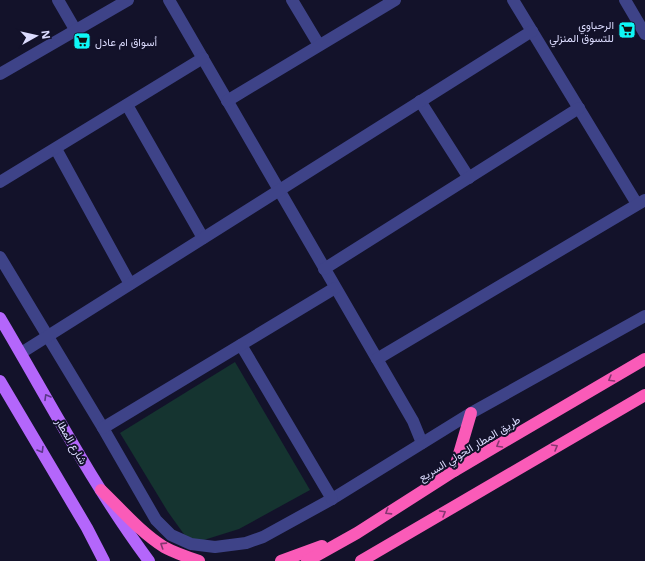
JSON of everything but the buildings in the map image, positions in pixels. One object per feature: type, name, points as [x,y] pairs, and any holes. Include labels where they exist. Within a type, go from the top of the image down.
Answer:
[{"type":"highway","name":"طريق المطار الحولي السريع","points":[[307,561],[357,532],[454,471],[645,359]]},
{"type":"highway","points":[[361,561],[645,395]]},
{"type":"highway","points":[[454,471],[471,413]]},
{"type":"highway","points":[[101,490],[139,527],[164,546],[186,557],[199,561]]},
{"type":"highway","points":[[281,561],[357,532]]},
{"type":"main road","name":"شارع المطار","points":[[0,318],[101,490],[149,561]]},
{"type":"main road","points":[[0,381],[87,528],[104,561]]},
{"type":"street","points":[[58,0],[76,31]]},
{"type":"street","points":[[0,74],[128,0]]},
{"type":"street","points":[[169,0],[377,359],[412,421],[422,443]]},
{"type":"street","points":[[292,0],[319,45]]},
{"type":"street","points":[[377,359],[641,202],[579,108],[513,0]]},
{"type":"street","points":[[625,0],[645,34]]},
{"type":"street","points":[[228,101],[393,1]]},
{"type":"street","points":[[21,353],[532,31]]},
{"type":"street","points":[[0,182],[203,58]]},
{"type":"street","points":[[420,101],[469,178]]},
{"type":"street","points":[[127,105],[203,238]]},
{"type":"street","points":[[324,269],[579,108]]},
{"type":"street","points":[[56,149],[130,284]]},
{"type":"street","points":[[0,257],[103,428],[156,520],[171,535],[191,544],[215,547],[246,543],[263,537],[332,499],[471,413],[645,316]]},
{"type":"street","points":[[103,428],[336,288]]},
{"type":"street","points":[[241,345],[332,499]]},
{"type":"green space","points":[[235,362],[310,490],[239,529],[191,544],[168,512],[120,433]]},
{"type":"place","name":"الرحباوي للتسوق المنزلي","points":[[627,30]]},
{"type":"place","name":"أسواق ام عادل","points":[[82,41]]}]
